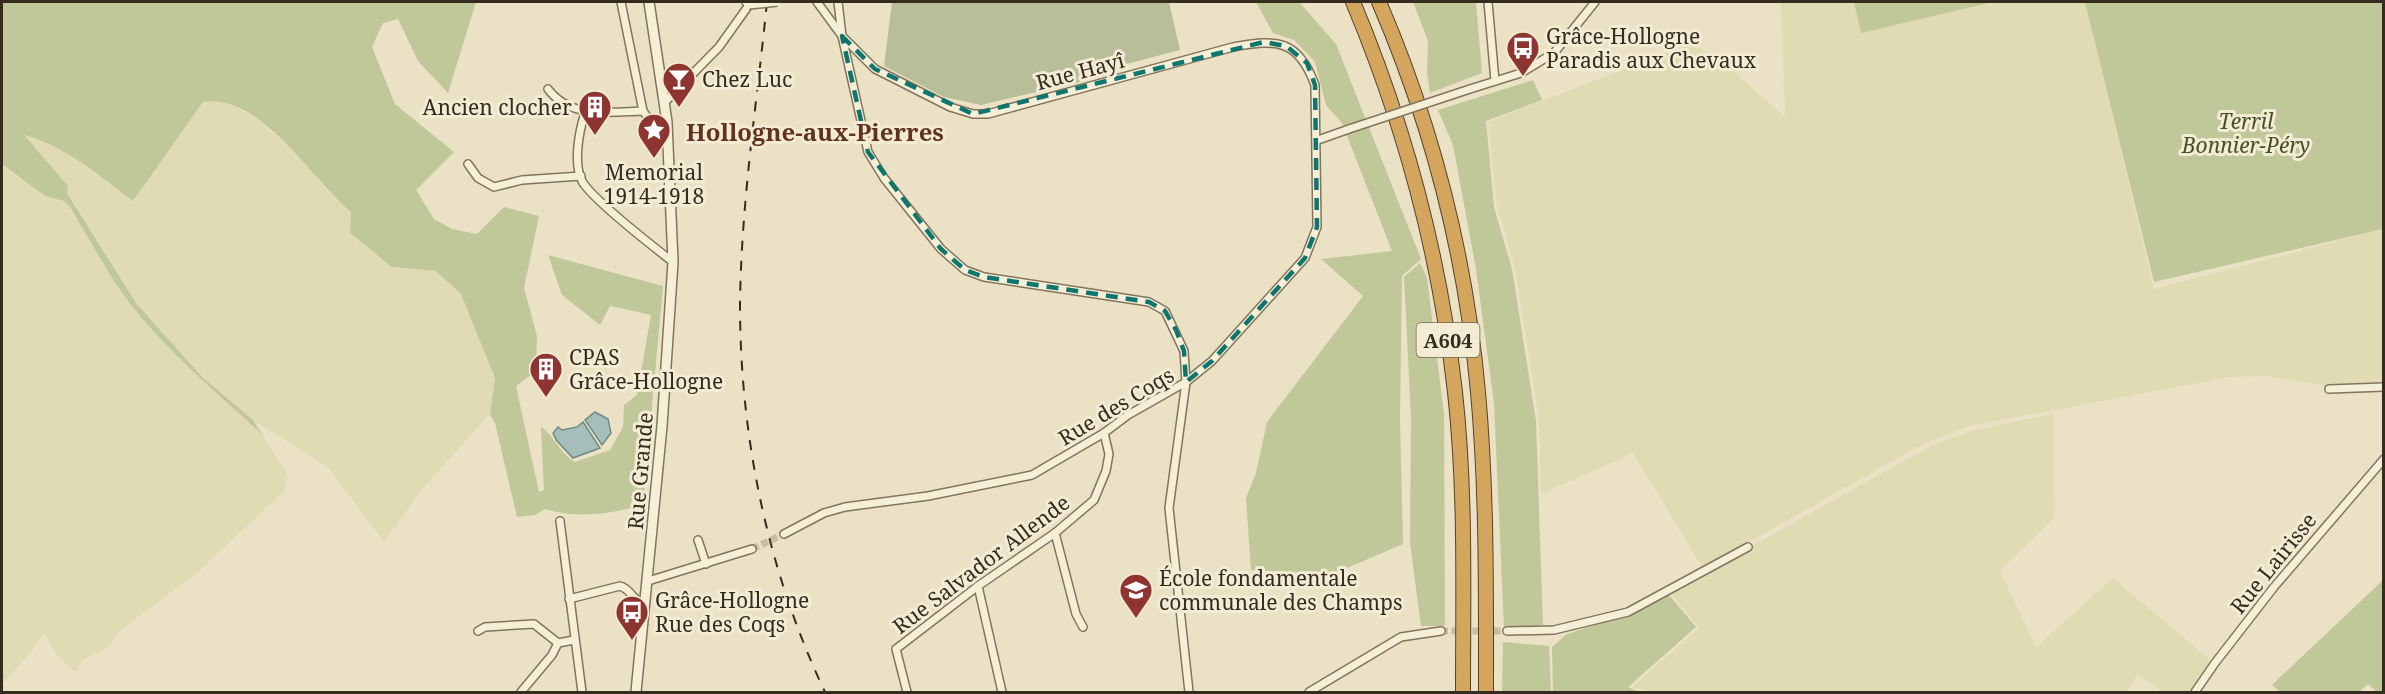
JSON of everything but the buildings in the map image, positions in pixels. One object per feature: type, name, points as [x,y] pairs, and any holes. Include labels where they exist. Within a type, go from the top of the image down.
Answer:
[{"type":"highway","name":"A604","points":[[1353,2],[1373,50],[1402,135],[1425,216],[1443,303],[1455,393],[1460,482],[1463,693]]},
{"type":"highway","name":"A604","points":[[1379,2],[1396,42],[1427,137],[1448,210],[1467,301],[1478,392],[1484,482],[1486,693]]},
{"type":"street","points":[[621,2],[643,111],[660,135],[668,136]]},
{"type":"street","name":"Rue Grande","points":[[636,693],[648,581],[673,262],[665,102],[649,2]]},
{"type":"street","points":[[665,102],[719,48],[747,3],[777,2]]},
{"type":"street","name":"Rue Hayî","points":[[817,2],[842,36],[875,69],[950,107],[973,114],[988,114],[1233,47],[1264,42],[1286,46],[1307,63],[1315,85],[1318,140]]},
{"type":"street","points":[[838,2],[842,36],[868,152],[884,178],[940,249],[965,270],[984,277],[1149,302],[1165,311],[1176,330],[1184,351],[1186,382],[1169,508],[1189,693]]},
{"type":"street","points":[[1488,2],[1495,81]]},
{"type":"street","points":[[1318,140],[1521,73],[1554,53],[1595,2]]},
{"type":"street","points":[[548,89],[554,98],[585,112],[643,111]]},
{"type":"street","points":[[585,112],[580,125],[578,160],[583,183],[673,262]]},
{"type":"street","name":"Rue des Coqs","points":[[784,534],[824,513],[845,507],[928,496],[1032,475],[1186,382],[1212,361],[1305,258],[1317,227],[1318,140]]},
{"type":"street","points":[[468,164],[478,178],[494,187],[509,186],[522,180],[581,176]]},
{"type":"street","points":[[2329,389],[2384,387]]},
{"type":"street","name":"Rue Salvador Allende","points":[[907,693],[896,649],[978,586],[1055,533],[1094,500],[1106,471],[1109,454],[1104,432]]},
{"type":"street","name":"Rue Lairisse","points":[[2195,693],[2215,663],[2274,587],[2384,459]]},
{"type":"street","points":[[560,521],[582,693]]},
{"type":"street","points":[[1055,533],[1076,614],[1083,627]]},
{"type":"street","points":[[698,540],[706,564]]},
{"type":"street","points":[[1507,631],[1554,630],[1628,612],[1748,547]]},
{"type":"street","points":[[648,581],[753,549]]},
{"type":"street","points":[[569,599],[620,586],[625,587],[638,602],[644,604]]},
{"type":"street","points":[[978,586],[1002,693]]},
{"type":"street","points":[[478,631],[485,627],[534,624],[562,642]]},
{"type":"street","points":[[1309,693],[1401,637],[1440,631]]},
{"type":"street","points":[[521,693],[562,642],[574,639]]},
{"type":"highlighted area","points":[[842,36],[875,69],[973,114],[1264,42],[1286,46],[1307,63],[1315,85],[1317,116],[1317,227],[1305,258],[1212,361],[1186,382],[1184,351],[1176,330],[1165,311],[1149,302],[984,277],[965,270],[941,249],[868,152]]},
{"type":"shaded area","points":[[1781,2],[1854,2],[1861,32],[1993,2],[2085,2],[2154,289],[2383,229],[2383,385],[2340,388],[2266,376],[2229,377],[1969,426],[1927,442],[1703,568],[1633,453],[1541,494],[1539,420],[1515,268],[1497,206],[1488,122],[1690,44],[1718,58],[1785,117]]},
{"type":"shaded area","points":[[211,100],[231,104],[257,119],[302,158],[325,188],[351,213],[350,233],[392,267],[436,271],[461,294],[480,339],[495,378],[490,414],[422,489],[384,542],[328,467],[253,420],[202,377],[163,336],[136,303],[74,203],[23,135],[47,142],[75,158],[133,201],[203,102]]},
{"type":"shaded area","points":[[2,164],[45,196],[64,201],[70,207],[109,273],[143,320],[204,381],[263,435],[288,476],[285,490],[199,571],[118,632],[109,646],[83,660],[75,672],[57,655],[44,633],[31,652],[2,684]]},
{"type":"shaded area","points":[[2053,414],[2055,517],[2000,571],[2036,647],[2113,578],[2211,661],[2193,692],[2163,692],[2138,673],[2126,692],[1652,692],[1632,687],[1699,628],[1670,592],[1929,447],[1971,431]]},
{"type":"green space","points":[[2,2],[476,2],[448,93],[418,61],[398,19],[383,23],[372,47],[395,104],[454,152],[416,190],[434,219],[452,229],[477,234],[504,207],[539,216],[524,288],[537,336],[536,371],[516,386],[539,492],[544,490],[541,427],[575,462],[610,450],[623,427],[624,405],[637,395],[651,315],[610,306],[600,325],[562,295],[548,255],[663,286],[643,505],[618,511],[582,515],[545,509],[535,515],[517,517],[495,423],[490,414],[495,378],[461,294],[436,271],[392,267],[350,233],[351,212],[284,142],[265,124],[245,111],[224,103],[203,102],[133,201],[68,154],[24,135],[68,186],[67,193],[136,303],[202,377],[253,420],[263,435],[194,373],[146,323],[115,282],[70,207],[64,201],[45,196],[2,164]]},
{"type":"green space","points":[[892,2],[1169,2],[1180,50],[1115,67],[1118,73],[981,105],[944,97],[884,66]]},
{"type":"green space","points":[[1256,2],[1299,2],[1336,44],[1421,259],[1402,276],[1400,419],[1403,544],[1333,574],[1251,570],[1246,498],[1256,473],[1267,422],[1363,296],[1321,259],[1392,251],[1342,123],[1326,105],[1315,62],[1294,40],[1273,33]]},
{"type":"green space","points":[[1413,2],[1476,2],[1482,73],[1430,93],[1427,72],[1428,41]]},
{"type":"green space","points":[[1854,2],[1993,2],[1861,33]]},
{"type":"green space","name":"Terril Bonnier-Péry","points":[[2085,2],[2383,2],[2383,229],[2154,282]]},
{"type":"green space","points":[[1533,80],[1542,100],[1486,121],[1494,207],[1512,269],[1536,421],[1543,625],[1504,628],[1494,403],[1476,269],[1453,145],[1438,110]]},
{"type":"green space","points":[[1420,263],[1427,278],[1444,414],[1445,626],[1421,626],[1410,543],[1411,417],[1404,277]]},
{"type":"green space","points":[[2383,580],[2383,691],[2377,692],[2368,684],[2359,692],[2280,692],[2272,685]]},
{"type":"green space","points":[[1669,595],[1696,627],[1628,687],[1640,692],[1553,692],[1552,647],[1567,634],[1629,614]]},
{"type":"green space","points":[[1503,642],[1549,646],[1551,692],[1502,692]]},
{"type":"water","points":[[595,412],[608,419],[611,433],[602,445],[585,420]]},
{"type":"water","points":[[583,422],[600,448],[573,458],[557,441],[553,433],[558,427],[562,430],[577,427]]},
{"type":"tunnel","points":[[752,549],[784,534]]},
{"type":"tunnel","points":[[1441,631],[1507,631]]},
{"type":"railway","points":[[767,2],[743,229],[740,305],[745,405],[761,503],[773,552],[805,646],[825,692]]},
{"type":"place","name":"Grâce-Hollogne Paradis aux Chevaux","points":[[1523,77]]},
{"type":"place","name":"Chez Luc","points":[[679,108]]},
{"type":"place","name":"Ancien clocher","points":[[595,136]]},
{"type":"place","name":"Memorial 1914-1918","points":[[654,159]]},
{"type":"place","name":"CPAS Grâce-Hollogne","points":[[546,398]]},
{"type":"place","name":"École fondamentale communale des Champs","points":[[1136,619]]},
{"type":"place","name":"Grâce-Hollogne Rue des Coqs","points":[[632,641]]},
{"type":"district","name":"Hollogne-aux-Pierres","points":[[815,131]]}]
